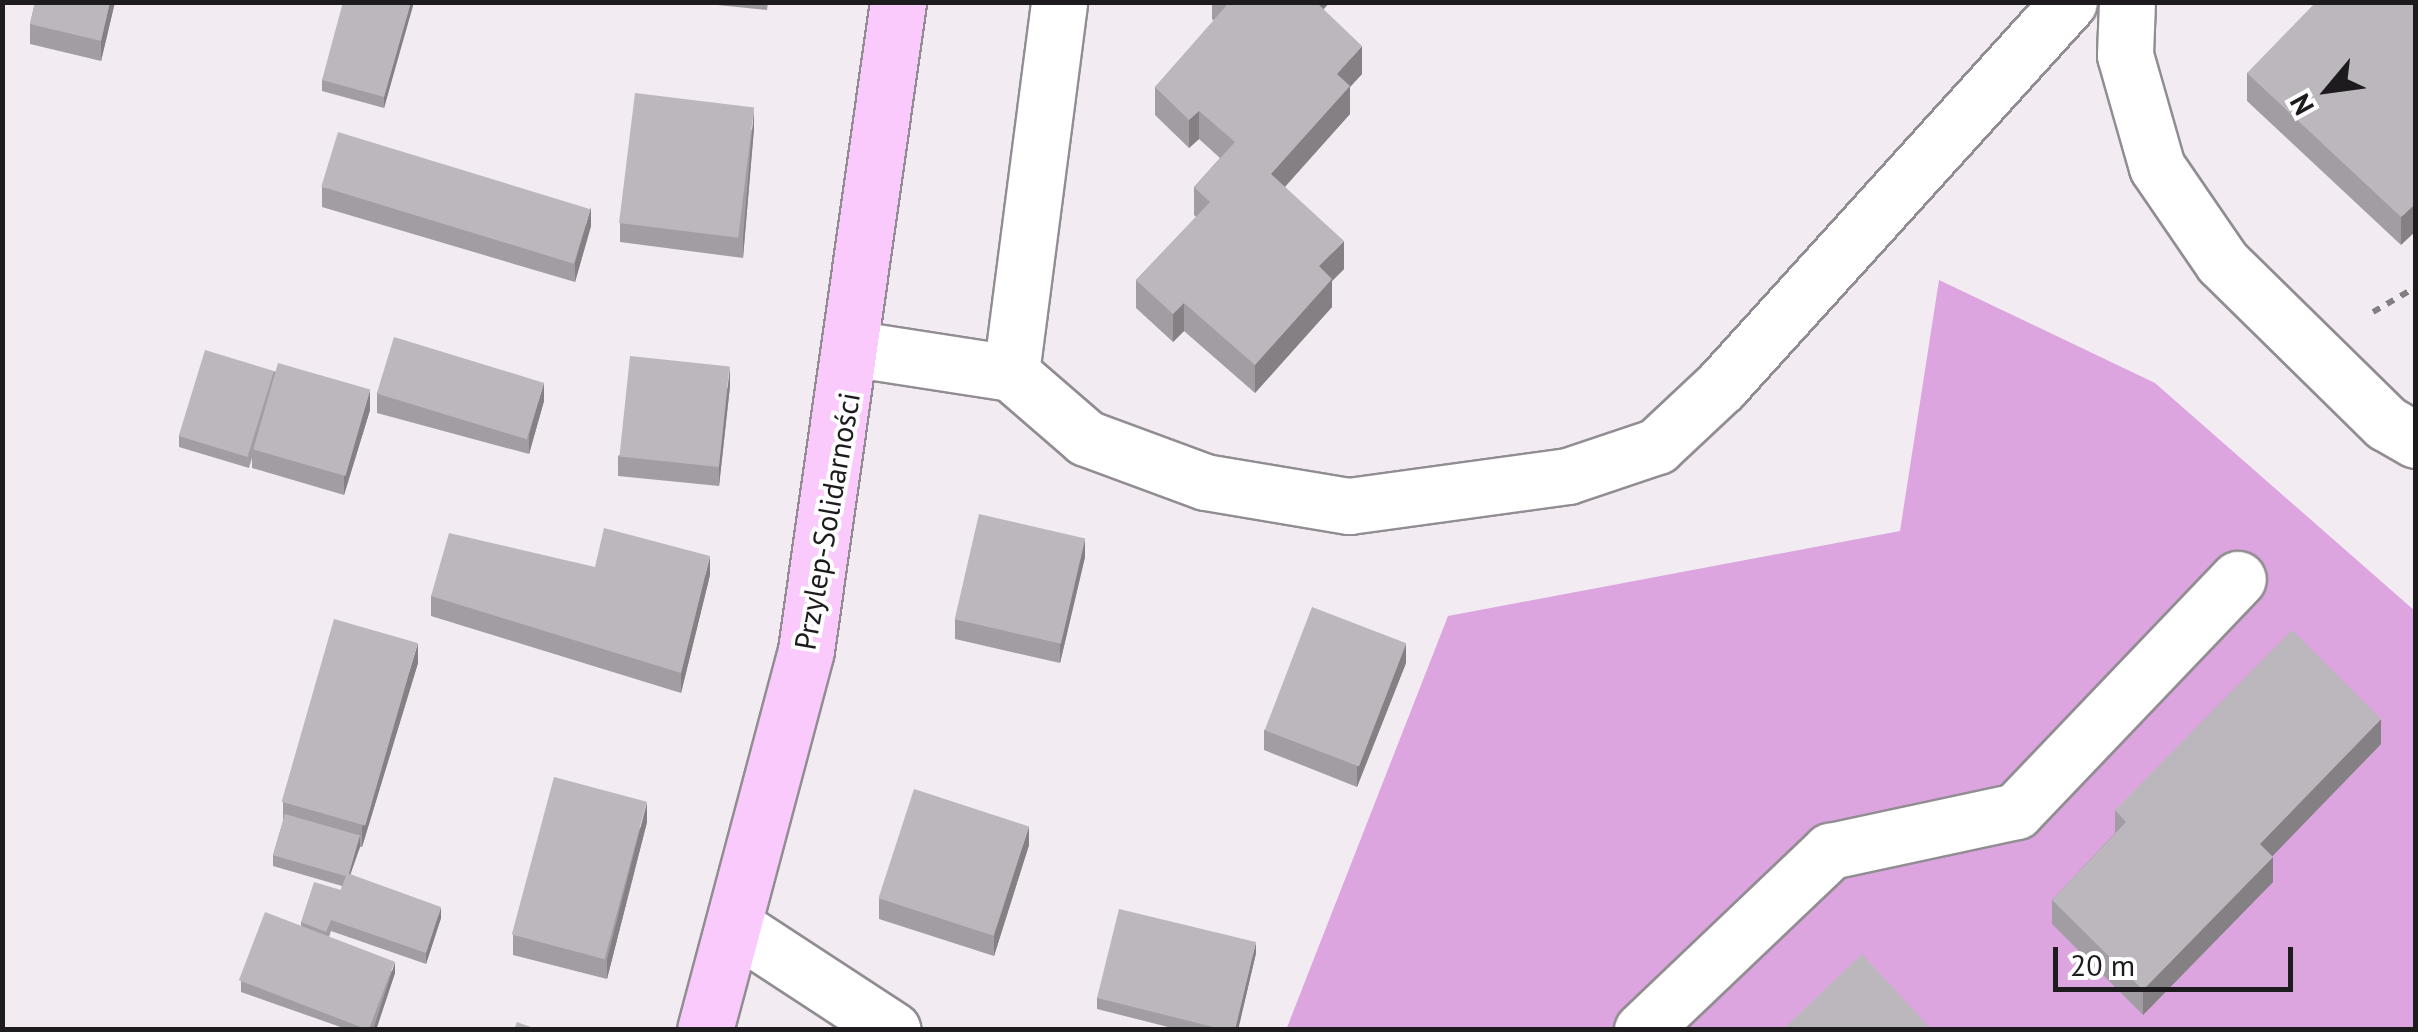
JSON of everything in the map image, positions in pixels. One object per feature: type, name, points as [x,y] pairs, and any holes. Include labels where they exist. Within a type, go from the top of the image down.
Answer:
[{"type":"main road","name":"Przylep-Solidarności","points":[[705,1030],[737,928],[806,650],[856,349],[898,2]]},
{"type":"street","points":[[1011,373],[1059,2]]},
{"type":"street","points":[[856,349],[1011,373],[1086,438],[1205,482],[1349,506],[1568,476],[1657,446],[2070,2]]},
{"type":"street","points":[[2127,2],[2126,55],[2157,166],[2222,262],[2386,423],[2416,440]]},
{"type":"street","points":[[1642,1030],[1830,851],[2016,811],[2238,579]]},
{"type":"street","points":[[737,928],[893,1030]]},
{"type":"shaded area","points":[[1939,280],[2155,383],[2415,611],[2415,1029],[1286,1030],[1448,616],[1900,531]]},
{"type":"building","points":[[35,2],[110,2],[101,41],[30,24]]},
{"type":"building","points":[[343,2],[411,2],[384,97],[322,80]]},
{"type":"building","points":[[1223,2],[1316,2],[1362,46],[1337,74],[1350,86],[1271,174],[1344,241],[1319,266],[1332,279],[1255,365],[1184,303],[1173,314],[1136,280],[1210,202],[1194,187],[1235,142],[1199,111],[1189,120],[1155,87],[1226,6]]},
{"type":"building","points":[[2316,2],[2416,2],[2416,203],[2401,217],[2247,73]]},
{"type":"building","points":[[635,93],[754,108],[738,238],[619,223]]},
{"type":"building","points":[[338,132],[590,209],[574,264],[321,187]]},
{"type":"building","points":[[394,337],[544,383],[527,439],[377,393]]},
{"type":"building","points":[[205,350],[274,371],[248,457],[179,436]]},
{"type":"building","points":[[630,356],[729,366],[719,467],[619,456]]},
{"type":"building","points":[[278,363],[370,389],[345,476],[253,450]]},
{"type":"building","points":[[979,514],[1085,539],[1061,644],[955,619]]},
{"type":"building","points":[[604,528],[710,556],[681,673],[431,596],[449,533],[595,567]]},
{"type":"building","points":[[1312,607],[1406,643],[1359,766],[1265,730]]},
{"type":"building","points":[[334,619],[418,643],[365,826],[282,802]]},
{"type":"building","points":[[2292,630],[2381,719],[2260,844],[2273,857],[2143,990],[2052,900],[2126,822],[2115,810]]},
{"type":"building","points":[[554,777],[647,802],[605,959],[512,934]]},
{"type":"building","points":[[914,789],[1029,826],[994,936],[878,898]]},
{"type":"building","points":[[285,814],[360,835],[348,877],[273,855]]},
{"type":"building","points":[[347,873],[441,907],[426,953],[331,920],[326,932],[301,922],[314,882],[341,890]]},
{"type":"building","points":[[1119,909],[1256,942],[1235,1030],[1097,998]]},
{"type":"building","points":[[265,912],[395,962],[369,1030],[239,980]]},
{"type":"building","points":[[1862,954],[1932,1030],[1782,1030]]},
{"type":"building","points":[[517,1022],[539,1030],[514,1030]]}]
